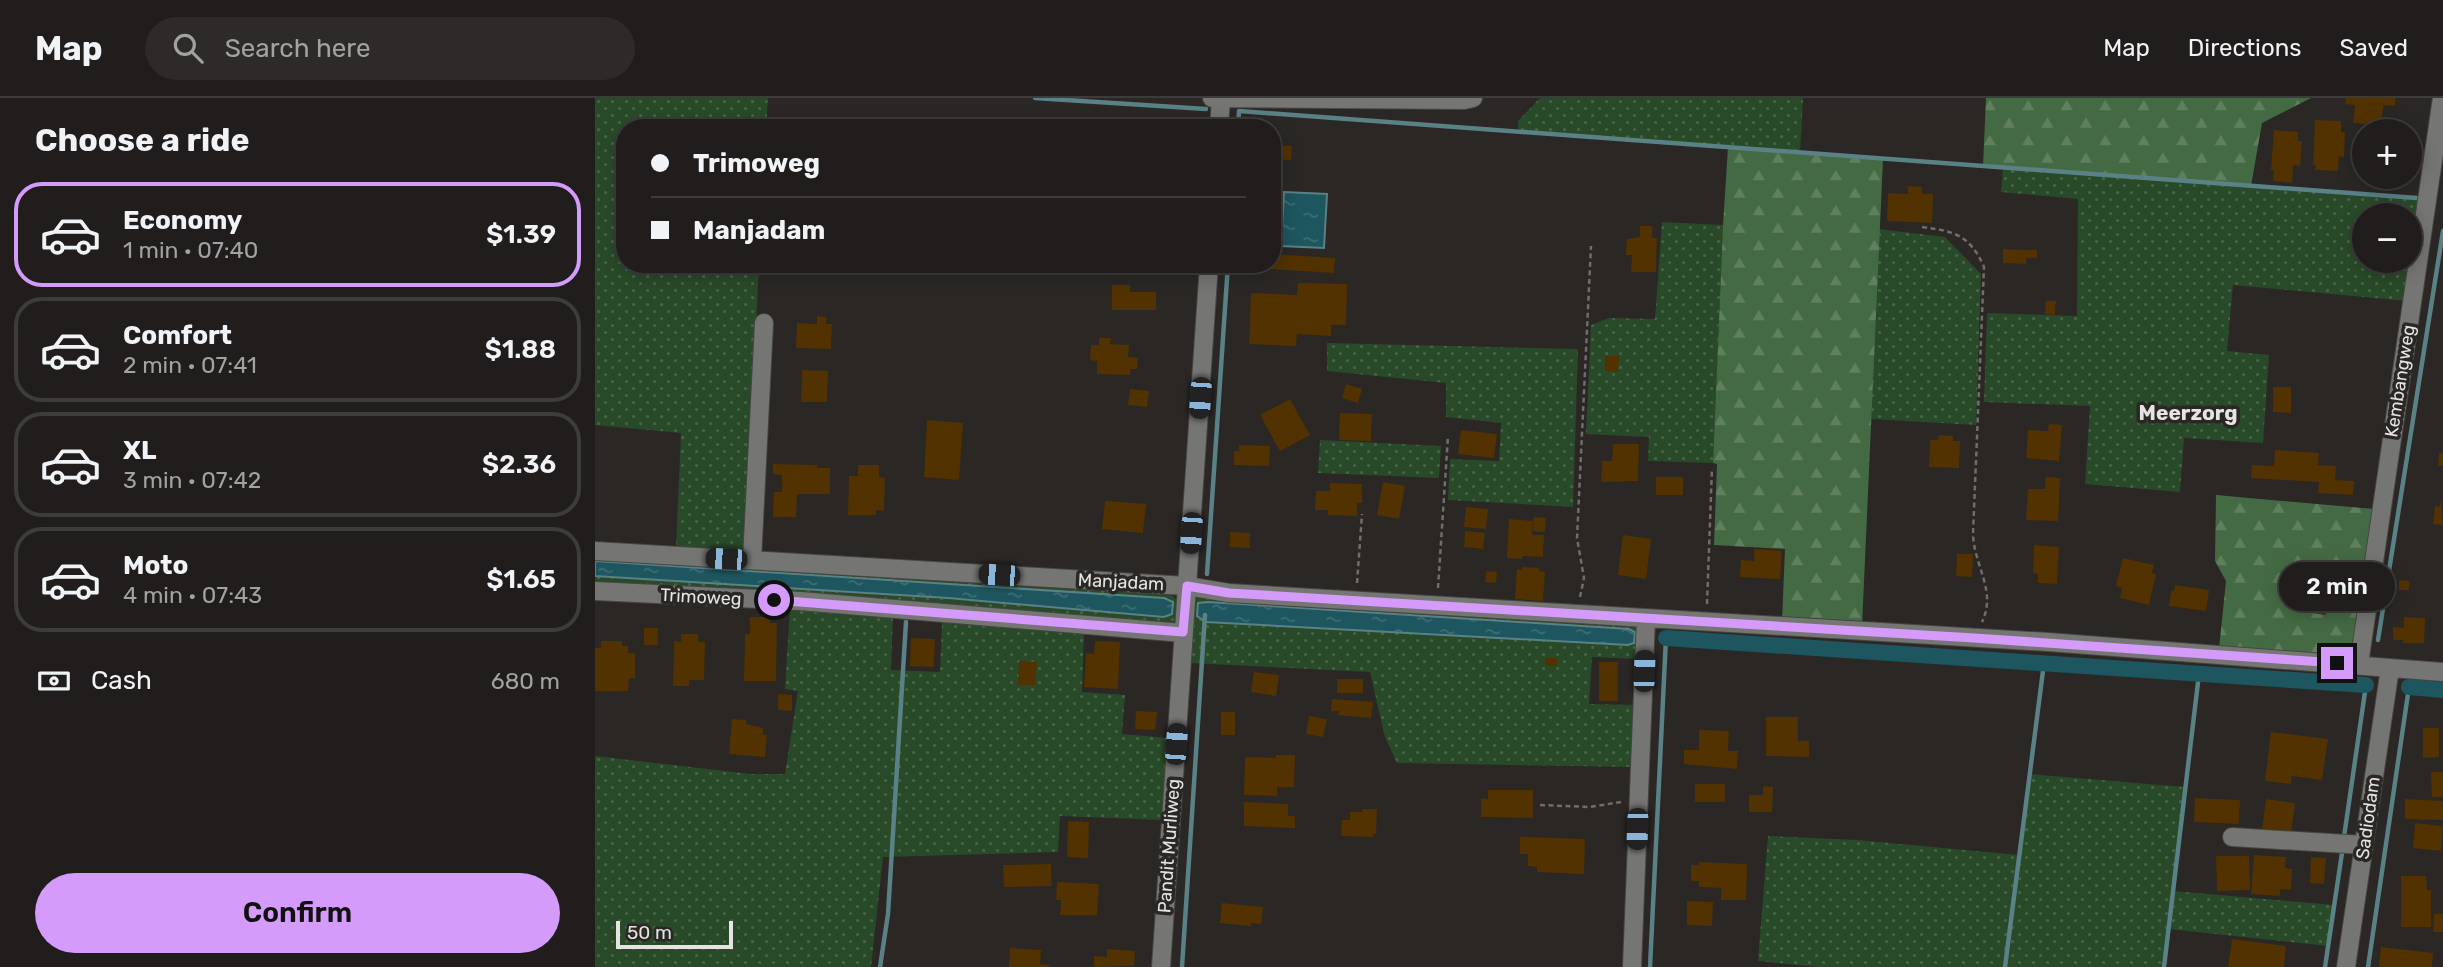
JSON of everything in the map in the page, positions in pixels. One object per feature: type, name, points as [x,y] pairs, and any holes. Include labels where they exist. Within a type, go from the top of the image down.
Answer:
[{"type":"street","points":[[1212,98],[1473,98]]},
{"type":"street","points":[[1220,119],[1221,98]]},
{"type":"street","name":"Kembangweg","points":[[2359,664],[2442,98]]},
{"type":"street","name":"Pandit Murliweg","points":[[1161,967],[1208,273]]},
{"type":"street","points":[[752,560],[764,323]]},
{"type":"street","name":"Manjadam","points":[[595,551],[1187,591],[1974,638],[2443,672]]},
{"type":"street","name":"Trimoweg","points":[[595,591],[800,601],[1183,630]]},
{"type":"street","points":[[1632,967],[1646,618]]},
{"type":"street","name":"Sadiodam","points":[[2346,967],[2390,668]]},
{"type":"street","points":[[2231,836],[2364,845]]},
{"type":"path","points":[[1922,227],[1951,231],[1977,250],[1985,267],[1973,546],[1988,604],[1974,638]]},
{"type":"path","points":[[1576,614],[1584,578],[1577,538],[1591,246]]},
{"type":"path","points":[[1437,606],[1448,436]]},
{"type":"path","points":[[1706,622],[1712,468]]},
{"type":"path","points":[[1355,600],[1361,514]]},
{"type":"path","points":[[1540,805],[1581,807],[1639,801]]},
{"type":"green space","points":[[595,98],[768,98],[767,119],[616,119],[616,273],[759,273],[745,552],[676,549],[681,433],[595,425]]},
{"type":"green space","points":[[1540,98],[1803,98],[1800,153],[1518,132],[1518,121]]},
{"type":"green space","points":[[1986,98],[2311,98],[2262,123],[2251,186],[1983,166]]},
{"type":"green space","points":[[1728,147],[1883,159],[1862,626],[1782,621],[1785,549],[1714,545],[1717,464],[1713,463]]},
{"type":"green space","points":[[2003,168],[2422,199],[2421,203],[2352,203],[2352,273],[2411,273],[2407,301],[2233,285],[2227,351],[2269,355],[2263,443],[2184,438],[2180,492],[2085,484],[2090,406],[1984,402],[1987,313],[2077,316],[2078,199],[2001,192]]},
{"type":"green space","points":[[1662,222],[1723,225],[1713,463],[1648,461],[1649,437],[1586,434],[1591,325],[1609,318],[1655,319]]},
{"type":"green space","points":[[1879,229],[1945,237],[1981,274],[1976,425],[1871,419]]},
{"type":"green space","points":[[1327,343],[1578,349],[1573,507],[1448,500],[1450,459],[1499,461],[1501,423],[1446,417],[1446,383],[1327,371]]},
{"type":"green space","points":[[1320,440],[1441,446],[1439,478],[1318,473]]},
{"type":"green space","points":[[2216,495],[2374,509],[2353,656],[2345,659],[2219,649],[2226,581],[2215,561]]},
{"type":"green space","points":[[595,555],[1168,591],[1179,602],[1174,624],[595,586],[595,576],[880,594],[1164,617],[1164,598],[595,561]]},
{"type":"green space","points":[[1201,597],[1637,626],[1639,659],[1592,657],[1589,704],[1637,705],[1635,767],[1397,763],[1385,737],[1370,672],[1190,663],[1195,599]],"holes":[[[1198,603],[1629,629],[1635,633],[1634,643],[1628,645],[1206,622],[1197,615]]]},
{"type":"green space","points":[[790,608],[893,615],[891,670],[940,672],[942,622],[1084,632],[1082,692],[1125,695],[1122,734],[1168,738],[1163,820],[1060,816],[1058,852],[883,857],[871,967],[595,967],[595,756],[751,774],[785,774],[798,691],[785,689]]},
{"type":"green space","points":[[2030,774],[2185,787],[2173,891],[2334,905],[2328,946],[2169,929],[2164,967],[1819,967],[1758,961],[1768,836],[1857,840],[2019,855]]},
{"type":"water","points":[[1284,192],[1327,194],[1324,248],[1281,246]]},
{"type":"water","points":[[595,561],[1164,598],[1173,602],[1172,614],[1164,617],[948,598],[595,576]]},
{"type":"water","points":[[1198,603],[1629,629],[1635,632],[1634,643],[1628,645],[1206,622],[1197,616]]},
{"type":"building","points":[[2346,98],[2395,98],[2395,106],[2383,105],[2382,119],[2353,119],[2355,105],[2345,104]]},
{"type":"building","points":[[2315,120],[2341,121],[2341,132],[2345,132],[2344,157],[2339,156],[2338,171],[2315,170]]},
{"type":"building","points":[[2274,130],[2298,132],[2298,141],[2302,141],[2300,166],[2293,165],[2292,183],[2273,181],[2274,170],[2271,170]]},
{"type":"building","points":[[1281,145],[1292,146],[1291,160],[1281,159]]},
{"type":"building","points":[[1908,186],[1922,187],[1922,194],[1933,194],[1932,223],[1887,221],[1888,193],[1908,194]]},
{"type":"building","points":[[1640,226],[1652,226],[1652,238],[1657,238],[1656,272],[1631,272],[1632,255],[1626,255],[1627,239],[1640,237]]},
{"type":"building","points":[[2003,249],[2037,250],[2037,258],[2026,258],[2026,264],[2003,263]]},
{"type":"building","points":[[1281,255],[1335,258],[1334,273],[1281,270]]},
{"type":"building","points":[[1298,283],[1347,284],[1346,325],[1331,325],[1331,336],[1297,334],[1296,346],[1249,344],[1251,293],[1297,295]]},
{"type":"building","points":[[1112,285],[1130,285],[1130,292],[1156,292],[1156,310],[1112,310]]},
{"type":"building","points":[[2046,301],[2056,301],[2055,315],[2045,314]]},
{"type":"building","points":[[817,316],[826,317],[826,324],[832,324],[831,349],[796,348],[797,323],[817,324]]},
{"type":"building","points":[[1099,338],[1111,338],[1110,344],[1129,345],[1128,357],[1138,358],[1137,369],[1130,369],[1130,375],[1097,374],[1097,361],[1090,360],[1091,345],[1099,345]]},
{"type":"building","points":[[1605,356],[1619,356],[1618,372],[1605,371]]},
{"type":"building","points":[[802,370],[828,371],[827,402],[801,402]]},
{"type":"building","points":[[1346,384],[1362,389],[1358,403],[1342,398]]},
{"type":"building","points":[[2273,387],[2291,387],[2291,413],[2273,412]]},
{"type":"building","points":[[1130,389],[1149,391],[1147,407],[1128,405]]},
{"type":"building","points":[[1290,399],[1310,435],[1280,451],[1260,415]]},
{"type":"building","points":[[1340,413],[1372,414],[1371,441],[1339,440]]},
{"type":"building","points":[[927,420],[963,423],[959,480],[924,477]]},
{"type":"building","points":[[2049,424],[2062,425],[2059,461],[2026,458],[2028,430],[2048,431]]},
{"type":"building","points":[[1461,430],[1497,434],[1494,458],[1458,454]]},
{"type":"building","points":[[1939,435],[1953,436],[1953,441],[1960,441],[1959,468],[1929,467],[1930,440],[1938,440]]},
{"type":"building","points":[[1613,444],[1639,444],[1638,481],[1601,482],[1602,461],[1612,461]]},
{"type":"building","points":[[1239,445],[1270,446],[1269,466],[1234,465],[1234,451],[1239,451]]},
{"type":"building","points":[[2275,450],[2319,453],[2318,465],[2336,466],[2335,480],[2354,481],[2353,495],[2318,493],[2319,482],[2251,478],[2252,465],[2274,466]]},
{"type":"building","points":[[2439,453],[2443,453],[2443,466],[2438,466]]},
{"type":"building","points":[[773,464],[830,468],[830,494],[797,494],[796,517],[773,517],[774,492],[782,492],[782,475],[773,474]]},
{"type":"building","points":[[858,465],[879,465],[879,477],[885,478],[884,511],[876,510],[876,515],[848,515],[849,476],[858,476]]},
{"type":"building","points":[[1656,477],[1683,477],[1683,495],[1656,495]]},
{"type":"building","points":[[2046,477],[2060,478],[2058,521],[2026,520],[2028,489],[2045,489]]},
{"type":"building","points":[[1383,482],[1405,486],[1399,519],[1377,515]]},
{"type":"building","points":[[1330,483],[1362,484],[1362,503],[1357,503],[1357,516],[1328,515],[1328,510],[1315,510],[1316,491],[1330,491]]},
{"type":"building","points":[[2441,498],[2443,525],[2433,524],[2435,506],[2440,507]]},
{"type":"building","points":[[1105,501],[1146,504],[1143,533],[1102,529]]},
{"type":"building","points":[[1466,507],[1488,509],[1486,529],[1464,527]]},
{"type":"building","points":[[1534,517],[1546,518],[1545,532],[1533,531]]},
{"type":"building","points":[[1509,519],[1533,521],[1532,535],[1544,535],[1543,557],[1507,558]]},
{"type":"building","points":[[1465,531],[1485,533],[1483,549],[1464,547]]},
{"type":"building","points":[[1230,532],[1250,533],[1250,548],[1230,547]]},
{"type":"building","points":[[1623,535],[1651,539],[1646,579],[1618,575]]},
{"type":"building","points":[[2034,545],[2059,547],[2057,584],[2038,583],[2038,574],[2033,573]]},
{"type":"building","points":[[1754,549],[1782,551],[1780,579],[1740,577],[1741,560],[1754,561]]},
{"type":"building","points":[[1957,554],[1973,554],[1972,577],[1956,576]]},
{"type":"building","points":[[2123,558],[2154,565],[2152,573],[2156,574],[2149,605],[2120,598],[2122,588],[2116,586]]},
{"type":"building","points":[[1522,567],[1539,568],[1539,571],[1545,572],[1543,601],[1515,599],[1517,569],[1522,570]]},
{"type":"building","points":[[2312,569],[2323,571],[2320,590],[2305,588],[2307,574],[2311,575]]},
{"type":"building","points":[[1486,571],[1497,572],[1496,583],[1485,582]]},
{"type":"building","points":[[2399,580],[2410,581],[2409,590],[2399,590]]},
{"type":"building","points":[[2175,585],[2209,590],[2206,611],[2169,606],[2171,591],[2174,591]]},
{"type":"building","points":[[2304,593],[2328,596],[2326,615],[2299,611],[2300,599],[2303,600]]},
{"type":"building","points":[[750,617],[770,617],[770,623],[777,623],[776,681],[744,681],[745,634],[750,634]]},
{"type":"building","points":[[2404,617],[2425,618],[2424,643],[2393,640],[2393,627],[2404,628]]},
{"type":"building","points":[[644,628],[658,628],[658,645],[644,645]]},
{"type":"building","points":[[681,634],[698,634],[698,642],[705,642],[704,680],[689,680],[689,686],[673,686],[674,641],[681,642]]},
{"type":"building","points":[[911,638],[935,639],[934,667],[910,666]]},
{"type":"building","points":[[601,641],[622,641],[622,646],[628,646],[628,653],[635,653],[635,678],[629,678],[628,691],[595,691],[595,648],[601,648]]},
{"type":"building","points":[[1095,641],[1120,642],[1118,689],[1084,687],[1086,653],[1094,654]]},
{"type":"building","points":[[1545,658],[1557,658],[1557,666],[1545,666]]},
{"type":"building","points":[[1019,661],[1037,662],[1035,685],[1018,685]]},
{"type":"building","points":[[1599,662],[1618,662],[1618,701],[1599,701]]},
{"type":"building","points":[[1254,672],[1279,675],[1276,696],[1251,692]]},
{"type":"building","points":[[1337,679],[1363,679],[1363,693],[1337,693]]},
{"type":"building","points":[[778,694],[792,695],[792,711],[778,710]]},
{"type":"building","points":[[1332,699],[1373,702],[1371,718],[1338,715],[1339,711],[1331,711]]},
{"type":"building","points":[[1136,711],[1157,712],[1155,730],[1135,729]]},
{"type":"building","points":[[1221,712],[1235,712],[1235,735],[1221,735]]},
{"type":"building","points":[[1309,716],[1327,719],[1323,737],[1306,734]]},
{"type":"building","points":[[1766,717],[1798,717],[1798,741],[1809,741],[1809,757],[1766,756]]},
{"type":"building","points":[[732,719],[746,720],[746,724],[763,728],[763,735],[767,735],[765,757],[729,754]]},
{"type":"building","points":[[2423,728],[2439,728],[2439,757],[2423,758]]},
{"type":"building","points":[[1699,730],[1729,731],[1728,751],[1738,751],[1737,769],[1684,764],[1684,750],[1699,750]]},
{"type":"building","points":[[2271,732],[2328,739],[2322,780],[2292,776],[2291,784],[2265,781]]},
{"type":"building","points":[[1276,755],[1295,755],[1294,787],[1277,787],[1277,796],[1244,795],[1245,757],[1276,758]]},
{"type":"building","points":[[2431,772],[2443,772],[2443,797],[2432,797]]},
{"type":"building","points":[[1695,784],[1725,784],[1725,802],[1695,802]]},
{"type":"building","points":[[1763,786],[1773,787],[1772,812],[1749,812],[1749,795],[1763,795]]},
{"type":"building","points":[[1488,790],[1533,790],[1533,818],[1481,817],[1481,798],[1488,799]]},
{"type":"building","points":[[2195,798],[2240,800],[2239,824],[2194,822]]},
{"type":"building","points":[[2266,799],[2295,803],[2291,833],[2262,830]]},
{"type":"building","points":[[2405,799],[2443,801],[2443,820],[2405,819]]},
{"type":"building","points":[[1244,802],[1288,804],[1288,816],[1295,816],[1295,828],[1244,826]]},
{"type":"building","points":[[1362,809],[1377,809],[1376,834],[1373,834],[1373,837],[1341,836],[1342,820],[1350,820],[1350,812],[1362,812]]},
{"type":"building","points":[[1068,821],[1089,822],[1088,858],[1067,857]]},
{"type":"building","points":[[2415,823],[2443,826],[2441,851],[2413,848]]},
{"type":"building","points":[[1520,837],[1585,839],[1584,874],[1537,872],[1537,867],[1528,866],[1528,854],[1520,854]]},
{"type":"building","points":[[2254,855],[2286,857],[2285,868],[2292,869],[2291,890],[2280,889],[2280,896],[2251,894]]},
{"type":"building","points":[[2216,856],[2249,856],[2250,890],[2217,891]]},
{"type":"building","points":[[2311,857],[2326,858],[2324,884],[2310,883]]},
{"type":"building","points":[[1699,862],[1747,864],[1746,900],[1721,900],[1721,888],[1699,887],[1699,881],[1691,881],[1691,865],[1699,865]]},
{"type":"building","points":[[1051,864],[1052,886],[1004,887],[1003,865]]},
{"type":"building","points":[[2401,876],[2426,876],[2427,890],[2431,890],[2431,927],[2401,927]]},
{"type":"building","points":[[1057,882],[1099,884],[1097,915],[1060,915],[1061,900],[1056,900]]},
{"type":"building","points":[[1687,901],[1713,902],[1712,926],[1687,925]]},
{"type":"building","points":[[1222,903],[1263,907],[1261,924],[1251,923],[1251,926],[1220,923]]},
{"type":"building","points":[[2434,914],[2443,914],[2443,932],[2433,932]]},
{"type":"building","points":[[2232,939],[2286,946],[2284,967],[2228,967]]},
{"type":"building","points":[[2381,947],[2433,953],[2432,967],[2379,967]]},
{"type":"building","points":[[1010,948],[1041,950],[1040,964],[1050,967],[1009,967]]},
{"type":"building","points":[[1107,949],[1135,951],[1134,966],[1094,967],[1094,956],[1107,957]]},
{"type":"waterway","points":[[1035,98],[1206,109]]},
{"type":"waterway","points":[[1239,119],[1239,111],[2417,198]]},
{"type":"waterway","points":[[2378,640],[2443,231]]},
{"type":"waterway","points":[[1207,574],[1227,273]]},
{"type":"waterway","points":[[1182,967],[1205,615]]},
{"type":"waterway","points":[[880,967],[888,914],[906,622]]},
{"type":"waterway","points":[[1650,967],[1666,638]]},
{"type":"waterway","points":[[1666,638],[2366,685]]},
{"type":"waterway","points":[[2005,967],[2044,663]]},
{"type":"waterway","points":[[2164,967],[2199,674]]},
{"type":"waterway","points":[[2344,837],[2366,685]]},
{"type":"waterway","points":[[2368,967],[2409,687]]},
{"type":"waterway","points":[[2409,687],[2443,690]]},
{"type":"waterway","points":[[2325,967],[2342,853]]},
{"type":"district","name":"Meerzorg","points":[[2188,413]]},
{"type":"route","points":[[774,600],[1183,632],[1187,586],[1229,593],[2337,663]]}]
